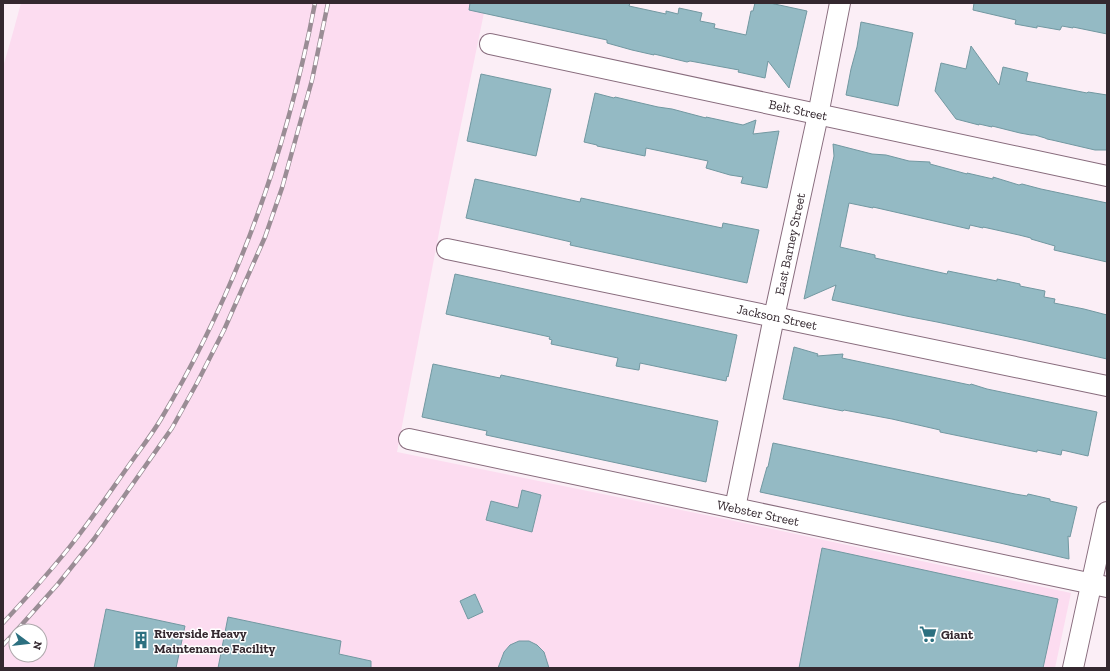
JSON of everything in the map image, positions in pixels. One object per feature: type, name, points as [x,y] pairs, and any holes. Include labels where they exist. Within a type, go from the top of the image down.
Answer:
[{"type":"street","name":"East Barney Street","points":[[735,508],[840,3]]},
{"type":"street","name":"Belt Street","points":[[490,44],[1107,176]]},
{"type":"street","name":"Jackson Street","points":[[447,249],[1107,386]]},
{"type":"street","name":"Webster Street","points":[[409,439],[1099,585]]},
{"type":"street","points":[[1073,668],[1099,585],[1107,512]]},
{"type":"shaded area","points":[[21,3],[486,3],[442,217],[397,452],[730,520],[1071,593],[1055,668],[3,668],[3,67]]},
{"type":"building","points":[[470,3],[630,3],[629,6],[666,14],[666,11],[678,14],[679,8],[702,13],[700,21],[715,24],[714,28],[746,35],[751,11],[753,11],[755,3],[770,3],[807,11],[789,88],[768,61],[765,78],[738,72],[739,70],[690,61],[687,62],[632,50],[607,43],[607,40],[469,10]]},
{"type":"building","points":[[974,3],[1107,3],[1107,34],[1073,27],[1062,26],[1060,30],[1015,24],[1016,20],[973,10]]},
{"type":"building","points":[[861,22],[913,33],[898,106],[846,95]]},
{"type":"building","points":[[971,46],[999,85],[1003,67],[1028,73],[1026,81],[1087,93],[1107,95],[1107,150],[1095,150],[1035,135],[992,126],[979,125],[956,119],[935,91],[941,63],[966,69]]},
{"type":"building","points":[[481,74],[551,89],[536,156],[467,141]]},
{"type":"building","points":[[595,93],[743,125],[756,120],[753,134],[779,131],[767,188],[741,183],[743,177],[706,168],[708,161],[646,148],[645,156],[584,142]]},
{"type":"building","points":[[833,144],[872,154],[886,155],[909,161],[930,162],[930,164],[967,174],[993,179],[993,177],[1019,185],[1022,184],[1107,203],[1107,262],[1054,250],[1055,246],[1019,235],[970,225],[969,229],[849,203],[840,247],[875,255],[875,258],[947,274],[948,271],[1020,284],[1020,286],[1045,291],[1044,297],[1055,299],[1054,303],[1107,315],[1107,359],[832,300],[836,285],[804,299],[834,156]]},
{"type":"building","points":[[475,179],[580,202],[581,198],[722,228],[723,223],[759,230],[747,283],[570,245],[571,242],[466,218]]},
{"type":"building","points":[[455,274],[737,335],[728,377],[727,376],[726,381],[640,363],[639,370],[616,366],[618,358],[551,344],[552,340],[549,339],[550,337],[446,314]]},
{"type":"building","points":[[794,347],[818,354],[817,356],[843,354],[842,358],[971,384],[987,389],[1097,412],[1088,456],[1062,450],[1061,455],[1037,450],[1037,452],[940,432],[940,430],[892,419],[783,399]]},
{"type":"building","points":[[433,364],[500,378],[501,375],[718,421],[706,482],[486,435],[487,431],[422,417]]},
{"type":"building","points":[[773,443],[1015,494],[1027,496],[1028,494],[1077,507],[1070,537],[1068,536],[1069,559],[760,492],[768,467]]},
{"type":"building","points":[[522,490],[541,495],[532,532],[486,520],[491,501],[518,508]]},
{"type":"building","name":"Giant","points":[[822,548],[1058,599],[1043,668],[799,668]]},
{"type":"building","points":[[475,594],[483,612],[468,619],[460,601]]},
{"type":"building","name":"Riverside Heavy Maintenance Facility","points":[[106,609],[185,626],[176,668],[94,668]]},
{"type":"building","points":[[228,617],[341,641],[339,654],[371,661],[371,668],[218,668]]},
{"type":"building","points":[[519,641],[529,641],[537,645],[544,652],[549,668],[498,668],[504,652],[510,645]]},
{"type":"railway","points":[[3,623],[67,551],[153,432],[189,370],[214,320],[256,218],[290,112],[304,58],[315,3]]},
{"type":"railway","points":[[23,623],[58,584],[94,539],[172,428],[224,330],[265,237],[282,188],[312,80],[328,3]]},
{"type":"railway","points":[[3,645],[8,640]]},
{"type":"place","name":"Giant","points":[[928,634]]},
{"type":"place","name":"Riverside Heavy Maintenance Facility","points":[[141,640]]}]
